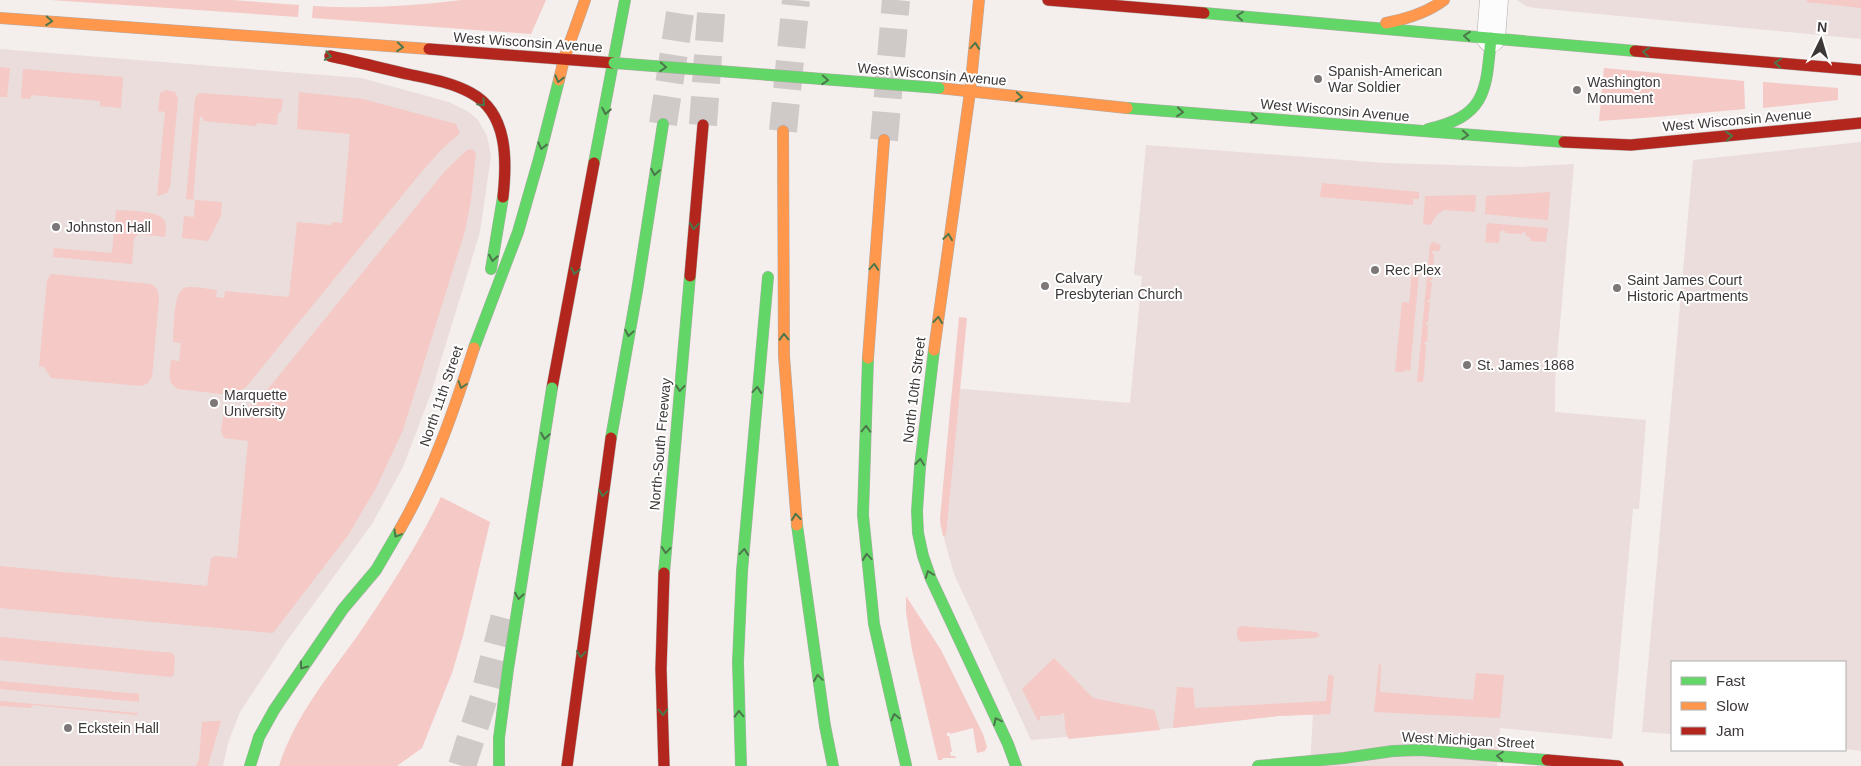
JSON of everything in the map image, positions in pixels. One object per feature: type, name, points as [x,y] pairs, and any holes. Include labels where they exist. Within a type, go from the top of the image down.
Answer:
[{"type":"main road","name":"North 11th Street","points":[[250,766],[259,737],[274,710],[343,610],[376,570],[418,498],[451,419],[477,339],[518,232],[564,59],[585,0]]},
{"type":"main road","points":[[499,766],[499,738],[508,669],[552,388],[626,0]]},
{"type":"main road","name":"North 10th Street","points":[[979,0],[970,92],[943,275],[920,468],[917,511],[918,533],[931,579],[1008,744],[1016,766]]},
{"type":"main road","points":[[1048,0],[1861,70]]},
{"type":"main road","points":[[1358,27],[1388,23],[1410,17],[1444,0]]},
{"type":"main road","name":"West Wisconsin Avenue","points":[[0,18],[939,88],[1140,109],[1523,140],[1631,145],[1861,123]]},
{"type":"main road","points":[[212,33],[315,53],[440,82],[479,98],[500,127],[504,143],[505,165],[492,264],[477,339]]},
{"type":"main road","points":[[1399,130],[1418,130],[1434,127],[1462,116],[1480,99],[1485,88],[1491,38]]},
{"type":"main road","points":[[566,766],[610,443],[663,124]]},
{"type":"main road","name":"North-South Freeway","points":[[664,765],[662,670],[664,573],[703,125]]},
{"type":"main road","points":[[772,239],[783,131],[784,356],[796,518],[825,726],[833,766]]},
{"type":"main road","points":[[884,140],[869,340],[863,515],[874,624],[906,765]]},
{"type":"main road","points":[[741,764],[738,662],[742,571],[769,268]]},
{"type":"main road","name":"West Michigan Street","points":[[1258,766],[1343,762],[1393,751],[1420,750],[1618,766]]},
{"type":"street","points":[[1491,38],[1494,0]]},
{"type":"shaded area","points":[[51,0],[232,0],[299,5],[298,17]]},
{"type":"shaded area","points":[[462,0],[546,0],[531,34],[312,18],[313,6],[388,6]]},
{"type":"shaded area","points":[[1517,0],[1861,0],[1861,39],[1535,8],[1526,6]]},
{"type":"shaded area","points":[[1807,0],[1861,0],[1861,8],[1807,2]]},
{"type":"shaded area","name":"Marquette University","points":[[0,49],[361,78],[449,102],[469,112],[478,120],[487,136],[491,156],[480,232],[431,393],[403,467],[372,524],[286,642],[240,712],[228,743],[223,766],[0,766]]},
{"type":"shaded area","points":[[0,67],[10,68],[7,97],[0,97]]},
{"type":"shaded area","points":[[1604,68],[1744,81],[1745,109],[1599,121]]},
{"type":"shaded area","points":[[23,69],[123,77],[121,108],[100,106],[100,101],[31,95],[30,99],[21,98]]},
{"type":"shaded area","points":[[1763,82],[1838,88],[1838,100],[1763,108]]},
{"type":"shaded area","points":[[166,90],[175,92],[178,99],[170,187],[167,193],[157,196],[165,112],[158,111],[160,93]]},
{"type":"shaded area","points":[[299,92],[363,99],[456,124],[460,133],[440,151],[419,175],[246,387],[238,393],[230,395],[178,389],[174,387],[170,380],[170,373],[171,360],[179,361],[181,343],[173,342],[176,304],[180,291],[188,287],[196,287],[217,290],[216,297],[224,298],[225,291],[289,297],[297,222],[331,225],[332,222],[342,223],[350,134],[297,129]]},
{"type":"shaded area","points":[[200,93],[283,99],[281,113],[278,113],[277,125],[257,123],[256,126],[203,121],[203,117],[200,117],[193,198],[195,200],[186,199],[196,96]]},
{"type":"shaded area","points":[[1861,142],[1861,751],[1846,749],[1846,661],[1671,661],[1671,734],[1642,732],[1693,160]]},
{"type":"shaded area","points":[[1146,145],[1385,163],[1521,167],[1574,164],[1555,381],[1555,412],[1646,420],[1639,509],[1633,509],[1612,739],[1500,728],[1497,766],[1310,766],[1313,714],[1031,740],[954,574],[940,524],[952,388],[1130,403],[1142,276],[1134,275]]},
{"type":"shaded area","points":[[472,149],[476,153],[471,200],[465,231],[403,430],[376,488],[349,534],[273,633],[0,608],[0,566],[207,586],[211,558],[216,556],[237,558],[248,441],[224,438],[221,431],[224,412],[246,408],[259,400],[445,171],[467,150]]},
{"type":"shaded area","points":[[1322,183],[1419,192],[1419,199],[1413,199],[1413,205],[1320,197]]},
{"type":"shaded area","points":[[1550,192],[1548,220],[1485,214],[1486,196]]},
{"type":"shaded area","points":[[1476,195],[1475,212],[1444,210],[1437,215],[1430,225],[1423,224],[1425,196]]},
{"type":"shaded area","points":[[195,200],[222,202],[221,216],[208,241],[182,238],[184,216],[194,217]]},
{"type":"shaded area","points":[[116,210],[156,214],[166,224],[165,237],[139,234],[134,238],[132,264],[53,257],[54,248],[112,253]]},
{"type":"shaded area","points":[[1487,223],[1548,228],[1546,242],[1530,241],[1530,237],[1527,237],[1525,232],[1522,234],[1505,233],[1502,230],[1499,243],[1485,242]]},
{"type":"shaded area","points":[[1432,242],[1439,244],[1441,247],[1439,251],[1432,251],[1434,254],[1432,280],[1430,280],[1432,282],[1430,300],[1428,300],[1430,303],[1428,322],[1426,322],[1428,325],[1427,342],[1424,344],[1426,345],[1425,362],[1423,363],[1425,364],[1423,382],[1417,382],[1430,245]]},
{"type":"shaded area","points":[[1412,272],[1419,273],[1410,371],[1395,372],[1402,302],[1409,303]]},
{"type":"shaded area","points":[[51,274],[151,284],[155,287],[159,299],[152,377],[148,383],[142,386],[51,378],[44,367],[39,366],[47,280]]},
{"type":"shaded area","points":[[959,317],[967,318],[946,535],[943,536],[940,519]]},
{"type":"shaded area","points":[[441,497],[490,522],[463,636],[452,673],[422,748],[397,766],[279,766],[303,714],[391,585],[423,533]]},
{"type":"shaded area","points":[[906,596],[941,650],[983,734],[987,747],[985,751],[977,753],[973,728],[950,734],[950,732],[947,733],[947,736],[949,736],[952,752],[950,752],[951,756],[956,758],[938,760],[912,650],[906,612]]},
{"type":"shaded area","points":[[1240,626],[1317,632],[1320,636],[1314,638],[1240,642],[1237,637],[1237,629]]},
{"type":"shaded area","points":[[0,637],[172,653],[175,657],[174,675],[171,677],[0,660]]},
{"type":"shaded area","points":[[1054,658],[1093,698],[1154,710],[1160,730],[1068,739],[1064,713],[1061,715],[1040,716],[1038,721],[1022,689]]},
{"type":"shaded area","points":[[1379,664],[1381,665],[1380,692],[1473,700],[1476,673],[1504,675],[1500,718],[1374,712]]},
{"type":"shaded area","points":[[1330,674],[1334,677],[1330,714],[1278,716],[1173,728],[1177,687],[1193,688],[1195,708],[1326,701],[1328,676]]},
{"type":"shaded area","points":[[0,681],[139,694],[139,702],[0,689]]},
{"type":"shaded area","points":[[0,701],[138,713],[137,715],[32,705],[31,708],[0,706]]},
{"type":"shaded area","points":[[221,721],[208,766],[196,766],[199,759],[202,722]]},
{"type":"tunnel","points":[[663,124],[682,0]]},
{"type":"tunnel","points":[[703,125],[712,0]]},
{"type":"tunnel","points":[[783,131],[796,0]]},
{"type":"tunnel","points":[[884,140],[896,0]]},
{"type":"tunnel","points":[[462,766],[484,697],[507,608]]},
{"type":"traffic: fast","points":[[594,163],[625,0]]},
{"type":"traffic: fast","points":[[1204,13],[1635,51]]},
{"type":"traffic: fast","points":[[1428,129],[1462,117],[1473,108],[1480,98],[1487,72],[1491,38]]},
{"type":"traffic: fast","points":[[614,63],[939,88]]},
{"type":"traffic: fast","points":[[474,348],[518,232],[559,80]]},
{"type":"traffic: fast","points":[[1127,108],[1564,142]]},
{"type":"traffic: fast","points":[[611,438],[637,291],[663,124]]},
{"type":"traffic: fast","points":[[491,269],[503,197]]},
{"type":"traffic: fast","points":[[664,573],[690,276]]},
{"type":"traffic: fast","points":[[741,766],[738,662],[742,571],[768,277]]},
{"type":"traffic: fast","points":[[934,350],[920,467],[917,511],[918,533],[931,579],[1008,744],[1016,766]]},
{"type":"traffic: fast","points":[[868,358],[863,515],[874,624],[906,765]]},
{"type":"traffic: fast","points":[[499,766],[499,738],[508,669],[552,388]]},
{"type":"traffic: fast","points":[[797,525],[825,726],[833,766]]},
{"type":"traffic: fast","points":[[250,766],[259,737],[274,710],[343,609],[376,570],[400,529]]},
{"type":"traffic: fast","points":[[1258,766],[1344,758],[1393,751],[1420,750],[1547,760]]},
{"type":"traffic: slow","points":[[559,80],[564,59],[585,0]]},
{"type":"traffic: slow","points":[[934,350],[970,92],[979,0]]},
{"type":"traffic: slow","points":[[1386,23],[1416,15],[1431,9],[1444,0]]},
{"type":"traffic: slow","points":[[0,18],[429,49]]},
{"type":"traffic: slow","points":[[939,88],[1127,108]]},
{"type":"traffic: slow","points":[[783,131],[784,356],[797,525]]},
{"type":"traffic: slow","points":[[868,358],[884,140]]},
{"type":"traffic: slow","points":[[400,529],[433,463],[474,348]]},
{"type":"traffic: jam","points":[[1048,0],[1204,13]]},
{"type":"traffic: jam","points":[[429,49],[614,63]]},
{"type":"traffic: jam","points":[[1635,51],[1861,70]]},
{"type":"traffic: jam","points":[[330,56],[450,84],[471,93],[483,102],[492,112],[502,139],[505,168],[503,197]]},
{"type":"traffic: jam","points":[[1564,142],[1631,145],[1861,123]]},
{"type":"traffic: jam","points":[[690,276],[703,125]]},
{"type":"traffic: jam","points":[[552,388],[594,163]]},
{"type":"traffic: jam","points":[[567,766],[611,438]]},
{"type":"traffic: jam","points":[[664,573],[661,669],[664,766]]},
{"type":"traffic: jam","points":[[1547,760],[1618,766]]},
{"type":"place","name":"Spanish-American War Soldier","points":[[1318,79]]},
{"type":"place","name":"Washington Monument","points":[[1577,90]]},
{"type":"place","name":"Johnston Hall","points":[[56,227]]},
{"type":"place","name":"Rec Plex","points":[[1375,270]]},
{"type":"place","name":"Calvary Presbyterian Church","points":[[1045,286]]},
{"type":"place","name":"Saint James Court Historic Apartments","points":[[1617,288]]},
{"type":"place","name":"St. James 1868","points":[[1467,365]]},
{"type":"place","name":"Marquette University","points":[[214,403]]},
{"type":"place","name":"Eckstein Hall","points":[[68,728]]}]
